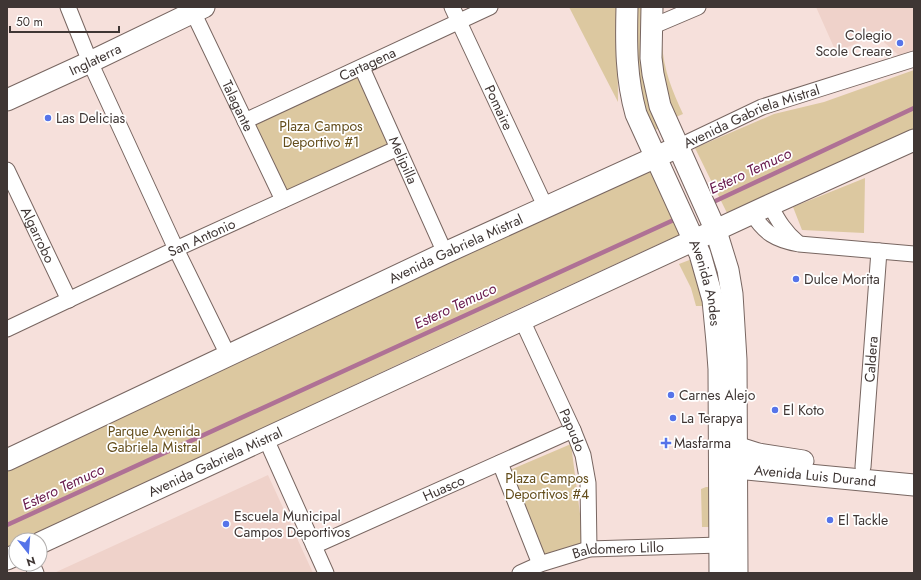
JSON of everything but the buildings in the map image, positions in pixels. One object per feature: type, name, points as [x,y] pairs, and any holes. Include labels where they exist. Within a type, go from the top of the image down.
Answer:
[{"type":"main road","name":"Avenida Andes","points":[[627,7],[626,48],[628,83],[636,114],[692,234],[700,254],[713,300],[719,376],[728,455],[737,573]]},
{"type":"main road","name":"Inglaterra","points":[[7,100],[198,10]]},
{"type":"main road","name":"Avenida Andes","points":[[652,17],[651,58],[660,106],[713,224],[728,270],[732,294],[736,360],[720,545],[720,573]]},
{"type":"main road","name":"Avenida Gabriela Mistral","points":[[48,539],[522,320],[713,224],[752,213],[914,140]]},
{"type":"main road","name":"Avenida Gabriela Mistral","points":[[7,460],[445,253],[678,147]]},
{"type":"main road","name":"Avenida Luis Durand","points":[[728,455],[758,454],[780,458],[914,471]]},
{"type":"main road","name":"Avenida Luis Durand","points":[[728,455],[914,485]]},
{"type":"street","points":[[68,7],[90,62],[176,249],[228,355]]},
{"type":"street","name":"Pomaire","points":[[452,7],[546,208]]},
{"type":"street","name":"Cartagena","points":[[245,122],[490,7]]},
{"type":"street","points":[[652,17],[698,7]]},
{"type":"street","name":"Talagante","points":[[198,10],[245,122],[283,200]]},
{"type":"street","name":"Avenida Gabriela Mistral","points":[[678,147],[762,107],[914,59]]},
{"type":"street","name":"Melipilla","points":[[362,68],[445,253]]},
{"type":"street","name":"San Antonio","points":[[7,329],[176,249],[398,148]]},
{"type":"street","name":"Algarrobo","points":[[7,170],[69,300]]},
{"type":"street","points":[[770,205],[778,221],[787,233],[799,244]]},
{"type":"street","points":[[752,213],[760,226],[772,235],[785,241],[799,244],[914,254]]},
{"type":"street","name":"Caldera","points":[[863,467],[879,251]]},
{"type":"street","name":"Papudo","points":[[522,320],[573,430],[586,469],[588,483],[590,549]]},
{"type":"street","name":"Huasco","points":[[314,546],[573,430]]},
{"type":"street","points":[[266,439],[326,573]]},
{"type":"street","points":[[500,463],[540,564]]},
{"type":"street","name":"Baldomero Lillo","points":[[520,573],[540,564],[590,549],[720,545]]},
{"type":"shaded area","name":"Colegio Scole Creare","points":[[816,7],[914,7],[914,69],[876,35],[836,52]]},
{"type":"shaded area","name":"Escuela Municipal Campos Deportivos","points":[[268,475],[313,573],[54,573]]},
{"type":"green space","points":[[569,7],[617,7],[618,102]]},
{"type":"green space","points":[[635,7],[646,7],[662,127],[651,132],[636,87]]},
{"type":"green space","points":[[659,44],[662,44],[669,80],[683,114],[676,117],[666,90]]},
{"type":"green space","name":"Plaza Campos Deportivo #1","points":[[362,68],[398,148],[283,200],[245,122]]},
{"type":"green space","points":[[914,70],[914,130],[727,213],[695,148],[774,114],[824,102]]},
{"type":"green space","name":"Parque Avenida Gabriela Mistral","points":[[651,169],[681,234],[40,532],[8,532],[7,547],[7,468]]},
{"type":"green space","points":[[865,178],[864,233],[802,230],[793,207]]},
{"type":"green space","points":[[692,259],[704,306],[696,306],[691,288],[679,264]]},
{"type":"green space","name":"Plaza Campos Deportivos #4","points":[[571,444],[584,545],[544,560],[510,470]]},
{"type":"green space","points":[[706,487],[714,487],[713,527],[702,527],[701,489]]},
{"type":"waterway","name":"Estero Temuco","points":[[709,204],[914,108]]},
{"type":"waterway","name":"Estero Temuco","points":[[7,525],[678,218]]},
{"type":"place","name":"Colegio Scole Creare","points":[[900,43]]},
{"type":"place","name":"Las Delicias","points":[[48,118]]},
{"type":"place","name":"Dulce Morita","points":[[796,279]]},
{"type":"place","name":"Carnes Alejo","points":[[671,395]]},
{"type":"place","name":"El Koto","points":[[775,410]]},
{"type":"place","name":"La Terapya","points":[[673,418]]},
{"type":"place","name":"Masfarma","points":[[666,443]]},
{"type":"place","name":"El Tackle","points":[[830,520]]},
{"type":"place","name":"Escuela Municipal Campos Deportivos","points":[[226,524]]}]
